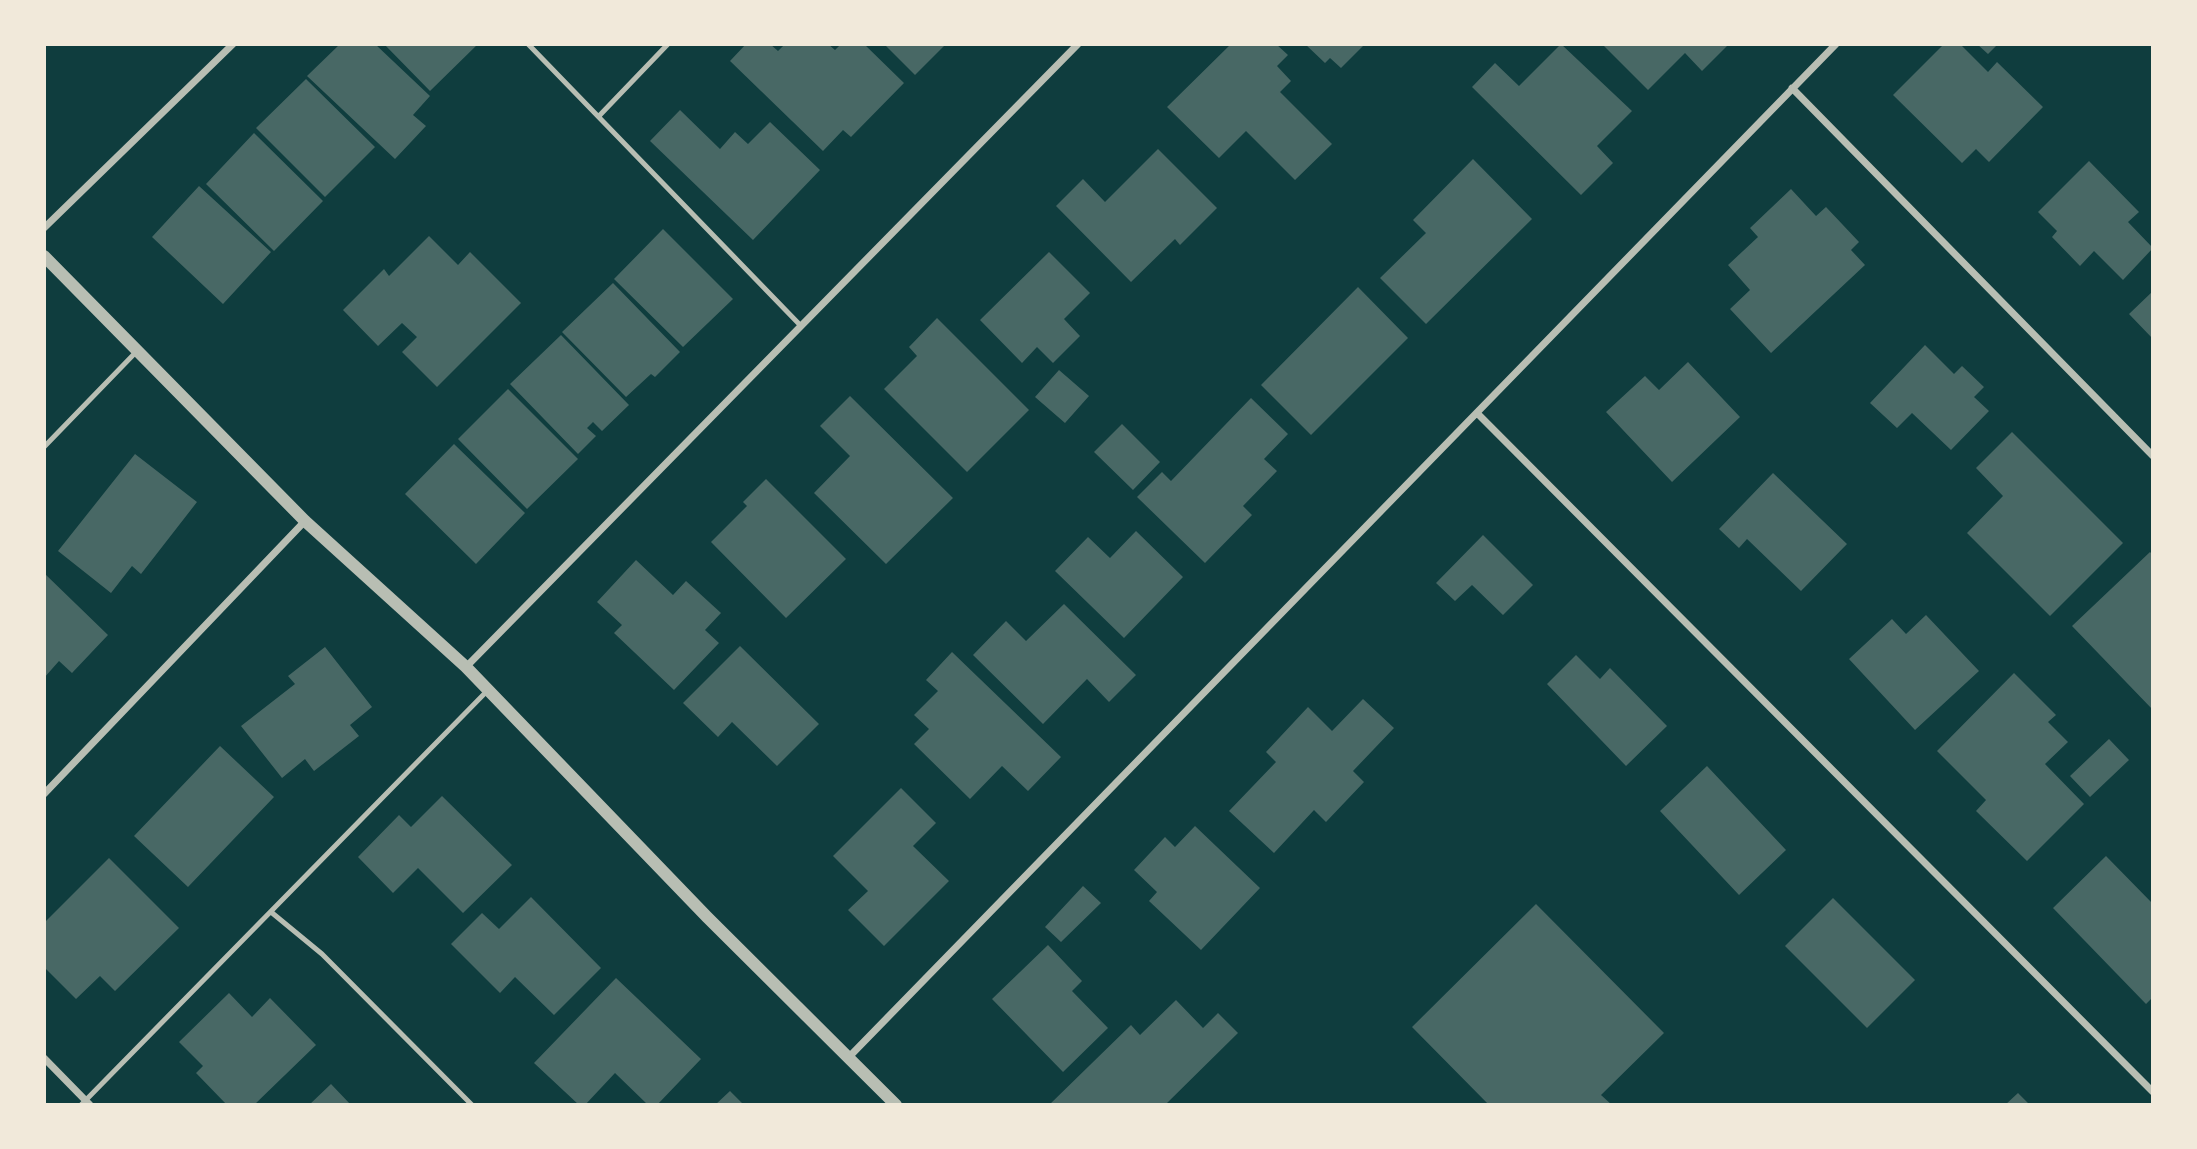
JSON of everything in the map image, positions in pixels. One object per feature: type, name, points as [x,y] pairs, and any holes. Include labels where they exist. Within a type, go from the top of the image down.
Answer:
[{"type":"street","points":[[44,228],[233,44]]},
{"type":"street","points":[[466,667],[1078,44]]},
{"type":"street","points":[[849,1058],[1836,44]]},
{"type":"street","points":[[1792,88],[2153,456]]},
{"type":"street","points":[[44,256],[305,521],[466,667],[896,1105]]},
{"type":"street","points":[[1476,412],[2153,1092]]},
{"type":"street","points":[[44,794],[305,521]]},
{"type":"street","points":[[44,1058],[86,1104]]},
{"type":"lane","points":[[528,44],[801,326]]},
{"type":"lane","points":[[598,116],[668,44]]},
{"type":"lane","points":[[44,447],[137,351]]},
{"type":"lane","points":[[86,1104],[488,690]]},
{"type":"lane","points":[[271,912],[321,954],[472,1105]]},
{"type":"building","points":[[340,44],[375,44],[430,96],[413,115],[426,126],[395,159],[307,76]]},
{"type":"building","points":[[384,44],[478,44],[430,91]]},
{"type":"building","points":[[746,44],[770,44],[778,51],[785,44],[828,44],[835,50],[841,44],[864,44],[904,83],[851,137],[843,130],[823,151],[730,61]]},
{"type":"building","points":[[884,44],[946,44],[915,75]]},
{"type":"building","points":[[1231,44],[1276,44],[1288,55],[1277,66],[1291,81],[1280,92],[1332,144],[1295,180],[1246,131],[1219,158],[1167,107]]},
{"type":"building","points":[[1305,44],[1365,44],[1341,68],[1330,58],[1325,63]]},
{"type":"building","points":[[1561,44],[1632,111],[1597,146],[1613,163],[1581,195],[1472,87],[1495,63],[1519,86]]},
{"type":"building","points":[[1602,44],[1729,44],[1702,71],[1685,53],[1648,90]]},
{"type":"building","points":[[1944,44],[1960,44],[1988,72],[1997,62],[2043,107],[1989,162],[1976,149],[1962,163],[1893,95]]},
{"type":"building","points":[[1977,44],[1998,44],[1988,54]]},
{"type":"building","points":[[306,79],[375,147],[325,197],[256,128]]},
{"type":"building","points":[[680,110],[720,149],[735,132],[748,144],[770,122],[820,170],[753,240],[650,141]]},
{"type":"building","points":[[254,133],[323,201],[274,251],[206,184]]},
{"type":"building","points":[[1158,149],[1217,208],[1180,245],[1175,239],[1131,282],[1056,206],[1083,179],[1105,202]]},
{"type":"building","points":[[1473,159],[1532,219],[1426,324],[1380,278],[1426,233],[1413,220]]},
{"type":"building","points":[[2089,161],[2139,212],[2128,222],[2153,248],[2123,280],[2094,251],[2080,266],[2052,237],[2057,231],[2038,212]]},
{"type":"building","points":[[199,186],[271,252],[223,304],[152,237]]},
{"type":"building","points":[[1791,189],[1816,216],[1826,207],[1859,242],[1851,250],[1865,265],[1771,353],[1730,309],[1750,290],[1728,265],[1758,237],[1750,228]]},
{"type":"building","points":[[663,229],[733,299],[683,347],[614,279]]},
{"type":"building","points":[[429,236],[458,265],[470,252],[521,303],[437,387],[402,352],[417,337],[402,323],[378,346],[343,310],[384,269],[389,276]]},
{"type":"building","points":[[1049,252],[1090,293],[1064,319],[1080,336],[1053,363],[1037,347],[1022,363],[980,320]]},
{"type":"building","points":[[613,283],[680,352],[655,377],[651,374],[626,397],[562,332]]},
{"type":"building","points":[[1358,287],[1408,338],[1311,435],[1261,385]]},
{"type":"building","points":[[2153,291],[2153,339],[2129,314]]},
{"type":"building","points":[[937,318],[1029,410],[967,472],[884,389],[917,356],[909,347]]},
{"type":"building","points":[[561,335],[629,405],[602,431],[593,422],[587,428],[596,436],[578,454],[510,384]]},
{"type":"building","points":[[1925,345],[1954,374],[1962,366],[1984,387],[1974,397],[1989,411],[1951,450],[1912,413],[1897,428],[1870,403]]},
{"type":"building","points":[[1688,362],[1740,417],[1672,482],[1606,412],[1645,376],[1659,390]]},
{"type":"building","points":[[1059,370],[1089,396],[1065,423],[1035,397]]},
{"type":"building","points":[[508,389],[578,459],[527,509],[458,439]]},
{"type":"building","points":[[850,396],[953,498],[886,564],[814,493],[850,456],[820,426]]},
{"type":"building","points":[[1251,398],[1288,434],[1264,459],[1277,471],[1243,506],[1252,515],[1205,563],[1137,497],[1162,472],[1171,481]]},
{"type":"building","points":[[1122,424],[1160,462],[1133,490],[1094,452]]},
{"type":"building","points":[[2012,432],[2123,543],[2050,616],[1967,533],[2003,496],[1976,468]]},
{"type":"building","points":[[454,444],[525,513],[476,564],[405,494]]},
{"type":"building","points":[[135,454],[197,502],[141,574],[132,566],[111,593],[58,551]]},
{"type":"building","points":[[1773,473],[1847,544],[1801,591],[1747,539],[1739,548],[1719,529]]},
{"type":"building","points":[[766,479],[846,559],[786,618],[711,542],[747,506],[743,502]]},
{"type":"building","points":[[1136,531],[1183,577],[1124,638],[1055,571],[1088,537],[1110,558]]},
{"type":"building","points":[[1483,535],[1533,585],[1503,615],[1472,585],[1455,601],[1436,583]]},
{"type":"building","points":[[2150,552],[2153,555],[2153,710],[2072,626]]},
{"type":"building","points":[[636,560],[673,595],[686,581],[721,613],[705,630],[719,643],[674,690],[614,633],[622,625],[597,602]]},
{"type":"building","points":[[44,573],[108,635],[72,673],[59,661],[44,678]]},
{"type":"building","points":[[1064,604],[1136,675],[1109,702],[1087,679],[1043,724],[973,655],[1006,621],[1026,641]]},
{"type":"building","points":[[1926,615],[1979,671],[1915,730],[1849,659],[1892,619],[1906,634]]},
{"type":"building","points":[[740,646],[819,724],[777,766],[732,722],[718,737],[683,703]]},
{"type":"building","points":[[325,647],[372,707],[350,725],[359,736],[314,771],[305,759],[282,778],[241,726],[295,684],[288,676]]},
{"type":"building","points":[[952,652],[1061,757],[1028,791],[1002,766],[970,799],[914,744],[929,729],[914,715],[938,691],[926,680]]},
{"type":"building","points":[[1576,655],[1600,679],[1610,668],[1667,726],[1626,766],[1547,684]]},
{"type":"building","points":[[2014,673],[2056,715],[2048,722],[2068,742],[2045,764],[2084,804],[2027,861],[1976,811],[1986,800],[1937,751]]},
{"type":"building","points":[[1363,699],[1394,728],[1353,771],[1364,782],[1326,822],[1314,810],[1274,853],[1229,811],[1276,762],[1266,752],[1308,707],[1332,731]]},
{"type":"building","points":[[2109,739],[2129,760],[2090,797],[2070,776]]},
{"type":"building","points":[[220,746],[274,797],[188,887],[134,836]]},
{"type":"building","points":[[1707,766],[1786,850],[1739,895],[1660,811]]},
{"type":"building","points":[[901,788],[936,823],[913,846],[949,881],[884,946],[848,910],[868,891],[833,856]]},
{"type":"building","points":[[442,796],[512,865],[463,913],[418,868],[393,893],[358,857],[399,815],[411,827]]},
{"type":"building","points":[[1195,826],[1260,888],[1201,950],[1149,901],[1157,892],[1134,870],[1165,837],[1175,847]]},
{"type":"building","points":[[2106,856],[2153,904],[2153,997],[2146,1004],[2053,908]]},
{"type":"building","points":[[109,858],[179,928],[115,991],[100,976],[76,999],[44,967],[44,923]]},
{"type":"building","points":[[1083,886],[1101,903],[1061,942],[1045,927]]},
{"type":"building","points":[[531,897],[601,968],[554,1015],[515,977],[500,993],[451,944],[482,913],[499,929]]},
{"type":"building","points":[[1833,898],[1915,980],[1867,1028],[1785,946]]},
{"type":"building","points":[[1536,904],[1664,1033],[1601,1095],[1612,1105],[1489,1105],[1412,1027]]},
{"type":"building","points":[[1048,945],[1082,981],[1072,991],[1108,1028],[1063,1072],[992,999]]},
{"type":"building","points":[[616,978],[701,1059],[657,1105],[648,1105],[615,1073],[585,1105],[579,1105],[534,1063]]},
{"type":"building","points":[[229,993],[252,1017],[270,998],[316,1045],[254,1105],[227,1105],[196,1073],[203,1066],[179,1042]]},
{"type":"building","points":[[1176,1000],[1203,1028],[1218,1013],[1238,1033],[1165,1105],[1049,1105],[1131,1025],[1140,1035]]},
{"type":"building","points":[[331,1084],[351,1105],[309,1105]]},
{"type":"building","points":[[730,1091],[744,1105],[715,1105]]},
{"type":"building","points":[[2018,1093],[2030,1105],[2005,1105]]}]
